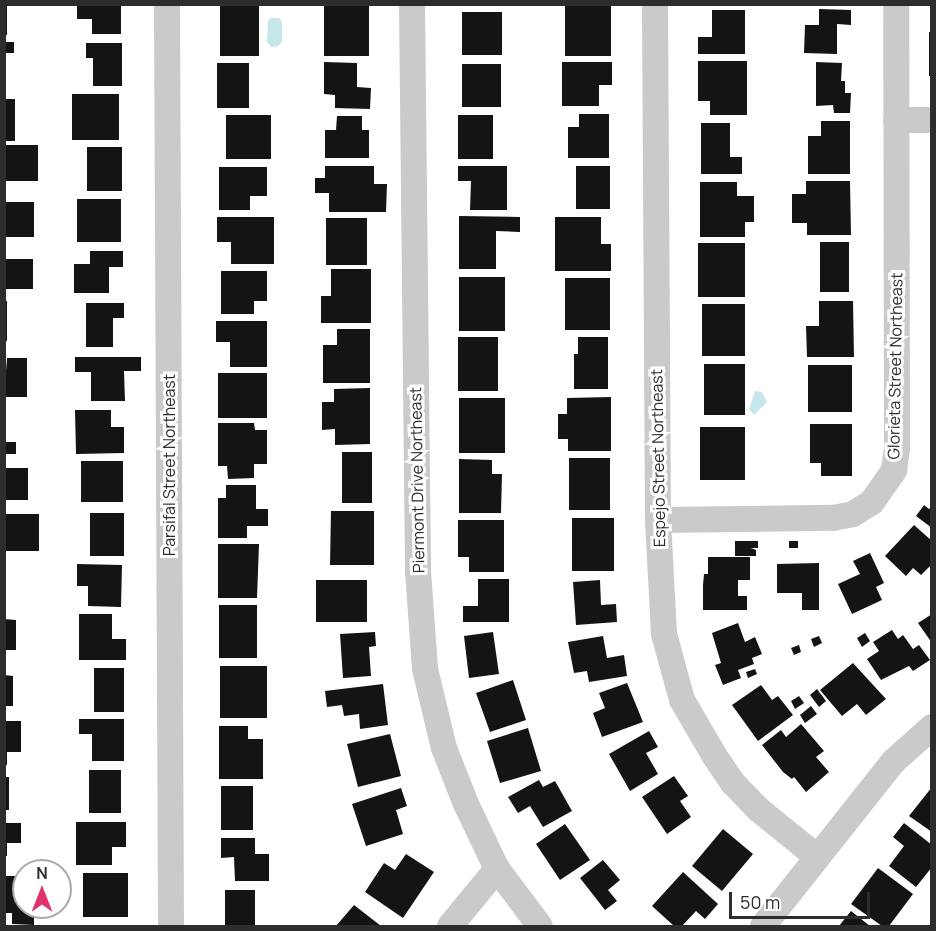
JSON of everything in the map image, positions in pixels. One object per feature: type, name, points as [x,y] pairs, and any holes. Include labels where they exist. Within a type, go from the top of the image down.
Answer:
[{"type":"street","name":"Parsifal Street Northeast","points":[[167,4],[171,927]]},
{"type":"street","name":"Piermont Drive Northeast","points":[[412,4],[418,571],[425,669],[444,748],[466,804],[498,869],[540,927]]},
{"type":"street","name":"Espejo Street Northeast","points":[[655,4],[658,520],[664,634],[682,700],[697,730],[734,783],[758,809],[817,857]]},
{"type":"street","name":"Glorieta Street Northeast","points":[[658,520],[833,518],[853,514],[872,502],[894,470],[897,448],[896,4]]},
{"type":"street","points":[[896,120],[932,120]]},
{"type":"street","points":[[763,927],[894,761],[932,727]]},
{"type":"street","points":[[450,927],[498,869]]},
{"type":"water","points":[[271,18],[279,18],[282,22],[282,42],[278,46],[271,47],[267,42],[268,21]]},
{"type":"water","points":[[755,391],[762,392],[767,402],[754,415],[749,409]]},
{"type":"building","points":[[4,4],[7,4],[7,35],[4,35]]},
{"type":"building","points":[[77,4],[121,4],[121,34],[92,34],[92,19],[77,19]]},
{"type":"building","points":[[220,4],[259,4],[259,56],[220,56]]},
{"type":"building","points":[[324,4],[369,4],[369,56],[324,56]]},
{"type":"building","points":[[565,4],[611,4],[611,56],[565,56]]},
{"type":"building","points":[[819,9],[851,10],[851,25],[837,24],[837,54],[804,53],[805,25],[819,25]]},
{"type":"building","points":[[712,10],[745,10],[745,54],[698,54],[698,37],[712,37]]},
{"type":"building","points":[[462,12],[502,12],[502,55],[462,55]]},
{"type":"building","points":[[929,32],[932,32],[932,76],[929,76]]},
{"type":"building","points":[[4,42],[14,42],[14,53],[4,53]]},
{"type":"building","points":[[86,43],[122,43],[122,86],[93,86],[93,58],[86,58]]},
{"type":"building","points":[[698,61],[747,61],[747,115],[710,115],[710,101],[698,101]]},
{"type":"building","points":[[324,62],[357,63],[357,87],[371,88],[370,109],[335,108],[335,95],[324,94]]},
{"type":"building","points":[[562,62],[612,62],[612,85],[599,85],[599,106],[562,106]]},
{"type":"building","points":[[816,62],[842,63],[841,81],[845,81],[845,93],[851,93],[850,113],[834,113],[833,105],[816,106]]},
{"type":"building","points":[[217,63],[249,63],[249,108],[217,108]]},
{"type":"building","points":[[462,64],[501,64],[501,107],[462,107]]},
{"type":"building","points":[[72,94],[119,94],[119,140],[72,140]]},
{"type":"building","points":[[5,99],[15,99],[15,141],[5,141]]},
{"type":"building","points":[[579,114],[609,114],[609,158],[568,158],[568,127],[579,127]]},
{"type":"building","points":[[226,115],[271,115],[271,159],[226,159]]},
{"type":"building","points":[[458,115],[493,115],[493,159],[458,159]]},
{"type":"building","points":[[337,116],[362,116],[362,130],[369,130],[369,158],[325,158],[325,130],[336,130]]},
{"type":"building","points":[[821,121],[850,121],[850,174],[808,174],[808,136],[821,136]]},
{"type":"building","points":[[701,123],[730,123],[730,157],[742,157],[742,174],[701,174]]},
{"type":"building","points":[[4,145],[38,145],[38,181],[4,181]]},
{"type":"building","points":[[87,147],[122,147],[122,191],[87,191]]},
{"type":"building","points":[[325,166],[374,166],[374,184],[387,184],[386,212],[329,212],[329,193],[315,193],[315,178],[325,178]]},
{"type":"building","points":[[458,166],[507,166],[507,210],[470,210],[471,181],[458,181]]},
{"type":"building","points":[[576,166],[610,166],[610,209],[576,209]]},
{"type":"building","points":[[219,167],[267,167],[267,196],[250,196],[250,210],[219,210]]},
{"type":"building","points":[[806,181],[850,181],[851,235],[807,235],[807,223],[792,223],[792,194],[806,194]]},
{"type":"building","points":[[700,182],[737,182],[737,196],[754,196],[754,222],[745,222],[745,237],[700,237]]},
{"type":"building","points":[[77,199],[121,199],[121,242],[77,242]]},
{"type":"building","points":[[4,202],[34,202],[34,237],[4,237]]},
{"type":"building","points":[[459,216],[520,217],[520,232],[496,231],[496,269],[459,269]]},
{"type":"building","points":[[217,217],[274,217],[274,264],[231,264],[231,242],[217,242]]},
{"type":"building","points":[[555,217],[601,217],[601,244],[611,244],[611,271],[555,271]]},
{"type":"building","points":[[326,218],[367,218],[367,265],[326,265]]},
{"type":"building","points":[[820,242],[849,242],[849,292],[820,292]]},
{"type":"building","points":[[698,243],[745,243],[745,297],[698,297]]},
{"type":"building","points":[[90,251],[123,251],[123,267],[109,267],[109,293],[74,293],[74,264],[90,264]]},
{"type":"building","points":[[4,259],[33,259],[33,289],[4,289]]},
{"type":"building","points":[[331,269],[371,269],[371,323],[321,323],[321,296],[331,296]]},
{"type":"building","points":[[221,271],[267,271],[267,301],[254,301],[254,314],[221,314]]},
{"type":"building","points":[[459,277],[505,277],[505,331],[459,331]]},
{"type":"building","points":[[565,278],[610,278],[610,330],[565,330]]},
{"type":"building","points":[[5,301],[7,301],[7,341],[5,341]]},
{"type":"building","points":[[819,301],[853,301],[854,357],[807,357],[806,326],[819,326]]},
{"type":"building","points":[[86,303],[124,303],[124,318],[113,318],[113,347],[86,347]]},
{"type":"building","points":[[702,304],[745,304],[745,356],[702,356]]},
{"type":"building","points":[[216,321],[267,321],[267,367],[230,367],[230,342],[216,342]]},
{"type":"building","points":[[337,329],[370,329],[370,383],[323,383],[323,345],[337,345]]},
{"type":"building","points":[[458,337],[498,337],[498,391],[458,391]]},
{"type":"building","points":[[578,337],[608,337],[608,389],[574,389],[574,354],[578,354]]},
{"type":"building","points":[[75,357],[141,357],[141,371],[124,371],[125,401],[91,401],[91,372],[75,372]]},
{"type":"building","points":[[7,358],[27,358],[27,397],[4,397]]},
{"type":"building","points":[[704,364],[745,364],[745,415],[704,415]]},
{"type":"building","points":[[808,365],[852,365],[852,412],[808,412]]},
{"type":"building","points":[[218,373],[267,373],[267,418],[218,418]]},
{"type":"building","points":[[370,388],[370,444],[335,445],[335,429],[322,430],[322,402],[334,402],[334,389]]},
{"type":"building","points":[[611,397],[611,451],[568,451],[568,439],[558,439],[558,414],[567,414],[567,398]]},
{"type":"building","points":[[459,398],[505,398],[505,453],[459,453]]},
{"type":"building","points":[[75,410],[111,410],[111,427],[124,427],[124,453],[76,454]]},
{"type":"building","points":[[218,423],[254,423],[255,430],[267,430],[267,464],[254,464],[254,478],[228,479],[227,466],[218,466]]},
{"type":"building","points":[[810,424],[852,424],[852,476],[821,476],[821,463],[810,463]]},
{"type":"building","points":[[700,427],[745,427],[745,480],[700,480]]},
{"type":"building","points":[[4,442],[16,442],[16,454],[4,454]]},
{"type":"building","points":[[342,452],[372,452],[372,503],[342,503]]},
{"type":"building","points":[[569,458],[610,458],[610,510],[569,510]]},
{"type":"building","points":[[459,459],[492,460],[492,474],[502,474],[501,513],[459,513]]},
{"type":"building","points":[[81,461],[123,461],[123,502],[81,502]]},
{"type":"building","points":[[4,468],[28,468],[28,500],[4,500]]},
{"type":"building","points":[[226,485],[256,485],[256,509],[268,509],[268,526],[247,526],[247,538],[218,538],[218,498],[226,498]]},
{"type":"building","points":[[924,505],[929,509],[932,506],[932,528],[916,516]]},
{"type":"building","points":[[331,511],[374,511],[374,565],[330,565]]},
{"type":"building","points":[[90,513],[124,513],[124,556],[90,556]]},
{"type":"building","points":[[4,514],[39,514],[39,551],[4,551]]},
{"type":"building","points":[[572,518],[614,518],[614,571],[572,571]]},
{"type":"building","points":[[458,520],[504,520],[504,572],[469,572],[469,557],[458,557]]},
{"type":"building","points":[[914,525],[932,541],[932,564],[921,575],[913,568],[906,576],[885,556]]},
{"type":"building","points":[[735,541],[758,541],[758,548],[751,548],[756,550],[756,556],[735,556]]},
{"type":"building","points":[[789,541],[798,541],[798,548],[789,548]]},
{"type":"building","points":[[218,544],[259,544],[257,598],[218,598]]},
{"type":"building","points":[[870,553],[884,583],[876,587],[882,600],[852,614],[838,584],[860,574],[853,561]]},
{"type":"building","points":[[708,557],[750,557],[750,580],[738,580],[738,596],[747,596],[747,610],[703,610],[704,574],[708,574]]},
{"type":"building","points":[[819,563],[819,610],[802,610],[802,593],[777,593],[777,564]]},
{"type":"building","points":[[77,564],[122,565],[121,607],[88,606],[88,586],[77,586]]},
{"type":"building","points":[[478,579],[509,579],[509,622],[463,622],[463,606],[478,606]]},
{"type":"building","points":[[316,580],[367,580],[367,622],[316,622]]},
{"type":"building","points":[[600,580],[601,605],[616,604],[617,622],[576,625],[573,582]]},
{"type":"building","points":[[219,605],[257,605],[257,658],[219,658]]},
{"type":"building","points":[[79,614],[112,614],[112,639],[126,639],[126,660],[79,660]]},
{"type":"building","points":[[932,614],[932,643],[918,623]]},
{"type":"building","points":[[4,619],[16,620],[16,650],[4,650]]},
{"type":"building","points":[[738,623],[745,642],[755,637],[762,654],[752,658],[754,664],[738,670],[741,678],[723,685],[715,665],[721,663],[712,633]]},
{"type":"building","points":[[892,630],[898,639],[903,635],[913,649],[919,645],[930,660],[913,671],[909,666],[881,680],[867,659],[879,651],[873,642]]},
{"type":"building","points":[[375,632],[376,646],[369,647],[371,676],[343,678],[340,634]]},
{"type":"building","points":[[493,632],[499,674],[469,678],[464,636]]},
{"type":"building","points":[[865,633],[870,641],[862,647],[857,638]]},
{"type":"building","points":[[603,636],[607,658],[624,655],[627,676],[589,682],[587,671],[574,673],[568,642]]},
{"type":"building","points":[[819,636],[822,643],[814,647],[811,639]]},
{"type":"building","points":[[799,645],[801,652],[794,655],[791,648]]},
{"type":"building","points":[[853,663],[886,699],[866,715],[857,704],[842,716],[820,690]]},
{"type":"building","points":[[220,666],[267,666],[267,718],[220,718]]},
{"type":"building","points":[[94,668],[124,668],[124,712],[94,712]]},
{"type":"building","points":[[755,669],[757,674],[748,678],[746,672]]},
{"type":"building","points":[[4,675],[13,676],[13,706],[4,706]]},
{"type":"building","points":[[513,680],[526,720],[490,732],[476,693]]},
{"type":"building","points":[[627,683],[643,722],[602,737],[593,713],[605,708],[599,693]]},
{"type":"building","points":[[383,684],[388,725],[360,729],[359,714],[344,716],[342,705],[327,707],[325,691]]},
{"type":"building","points":[[761,685],[772,700],[778,696],[793,715],[758,741],[732,705]]},
{"type":"building","points":[[817,689],[826,701],[819,707],[810,695]]},
{"type":"building","points":[[799,696],[804,703],[795,709],[791,701]]},
{"type":"building","points":[[811,706],[817,714],[805,723],[800,715]]},
{"type":"building","points":[[79,719],[124,719],[124,761],[92,761],[92,734],[79,734]]},
{"type":"building","points":[[5,721],[21,721],[21,752],[7,752],[7,765],[5,765]]},
{"type":"building","points":[[801,724],[824,751],[816,757],[829,772],[806,792],[794,777],[792,779],[783,772],[762,745],[781,730],[786,737]]},
{"type":"building","points":[[219,726],[248,726],[248,739],[263,739],[263,779],[219,779]]},
{"type":"building","points":[[528,728],[541,771],[500,783],[487,741]]},
{"type":"building","points":[[649,731],[658,747],[646,753],[658,774],[630,791],[609,754]]},
{"type":"building","points":[[390,734],[401,776],[358,787],[347,744]]},
{"type":"building","points":[[89,770],[121,770],[121,813],[89,813]]},
{"type":"building","points":[[674,776],[688,796],[680,801],[691,817],[667,834],[642,797]]},
{"type":"building","points":[[4,777],[9,777],[9,810],[4,810]]},
{"type":"building","points":[[539,780],[543,787],[555,781],[572,811],[543,827],[530,806],[518,813],[508,797]]},
{"type":"building","points":[[221,786],[253,786],[253,830],[221,830]]},
{"type":"building","points":[[932,787],[932,832],[909,816]]},
{"type":"building","points":[[401,788],[407,806],[396,810],[403,834],[366,846],[352,804]]},
{"type":"building","points":[[76,822],[126,822],[126,847],[112,847],[112,865],[76,865]]},
{"type":"building","points":[[4,823],[21,823],[21,843],[7,843],[7,856],[4,856]]},
{"type":"building","points":[[904,823],[932,845],[932,867],[916,887],[889,866],[904,846],[893,837]]},
{"type":"building","points":[[565,824],[590,860],[560,880],[536,844]]},
{"type":"building","points":[[723,829],[753,854],[722,891],[692,866]]},
{"type":"building","points":[[221,838],[255,838],[255,854],[269,854],[269,881],[235,881],[234,857],[221,858]]},
{"type":"building","points":[[406,854],[434,872],[403,918],[365,892],[384,863],[395,870]]},
{"type":"building","points":[[603,860],[620,880],[608,890],[617,901],[605,910],[580,878]]},
{"type":"building","points":[[878,868],[913,894],[889,926],[882,926],[851,904]]},
{"type":"building","points":[[683,872],[718,904],[705,919],[696,911],[682,926],[674,926],[652,906]]},
{"type":"building","points":[[83,873],[128,873],[128,917],[83,917]]},
{"type":"building","points":[[4,876],[12,876],[12,913],[4,913]]},
{"type":"building","points":[[225,890],[255,890],[255,926],[225,926]]},
{"type":"building","points":[[354,905],[381,926],[336,926]]},
{"type":"building","points":[[851,911],[870,926],[839,926]]},
{"type":"building","points":[[12,919],[34,919],[34,925],[12,924]]}]
